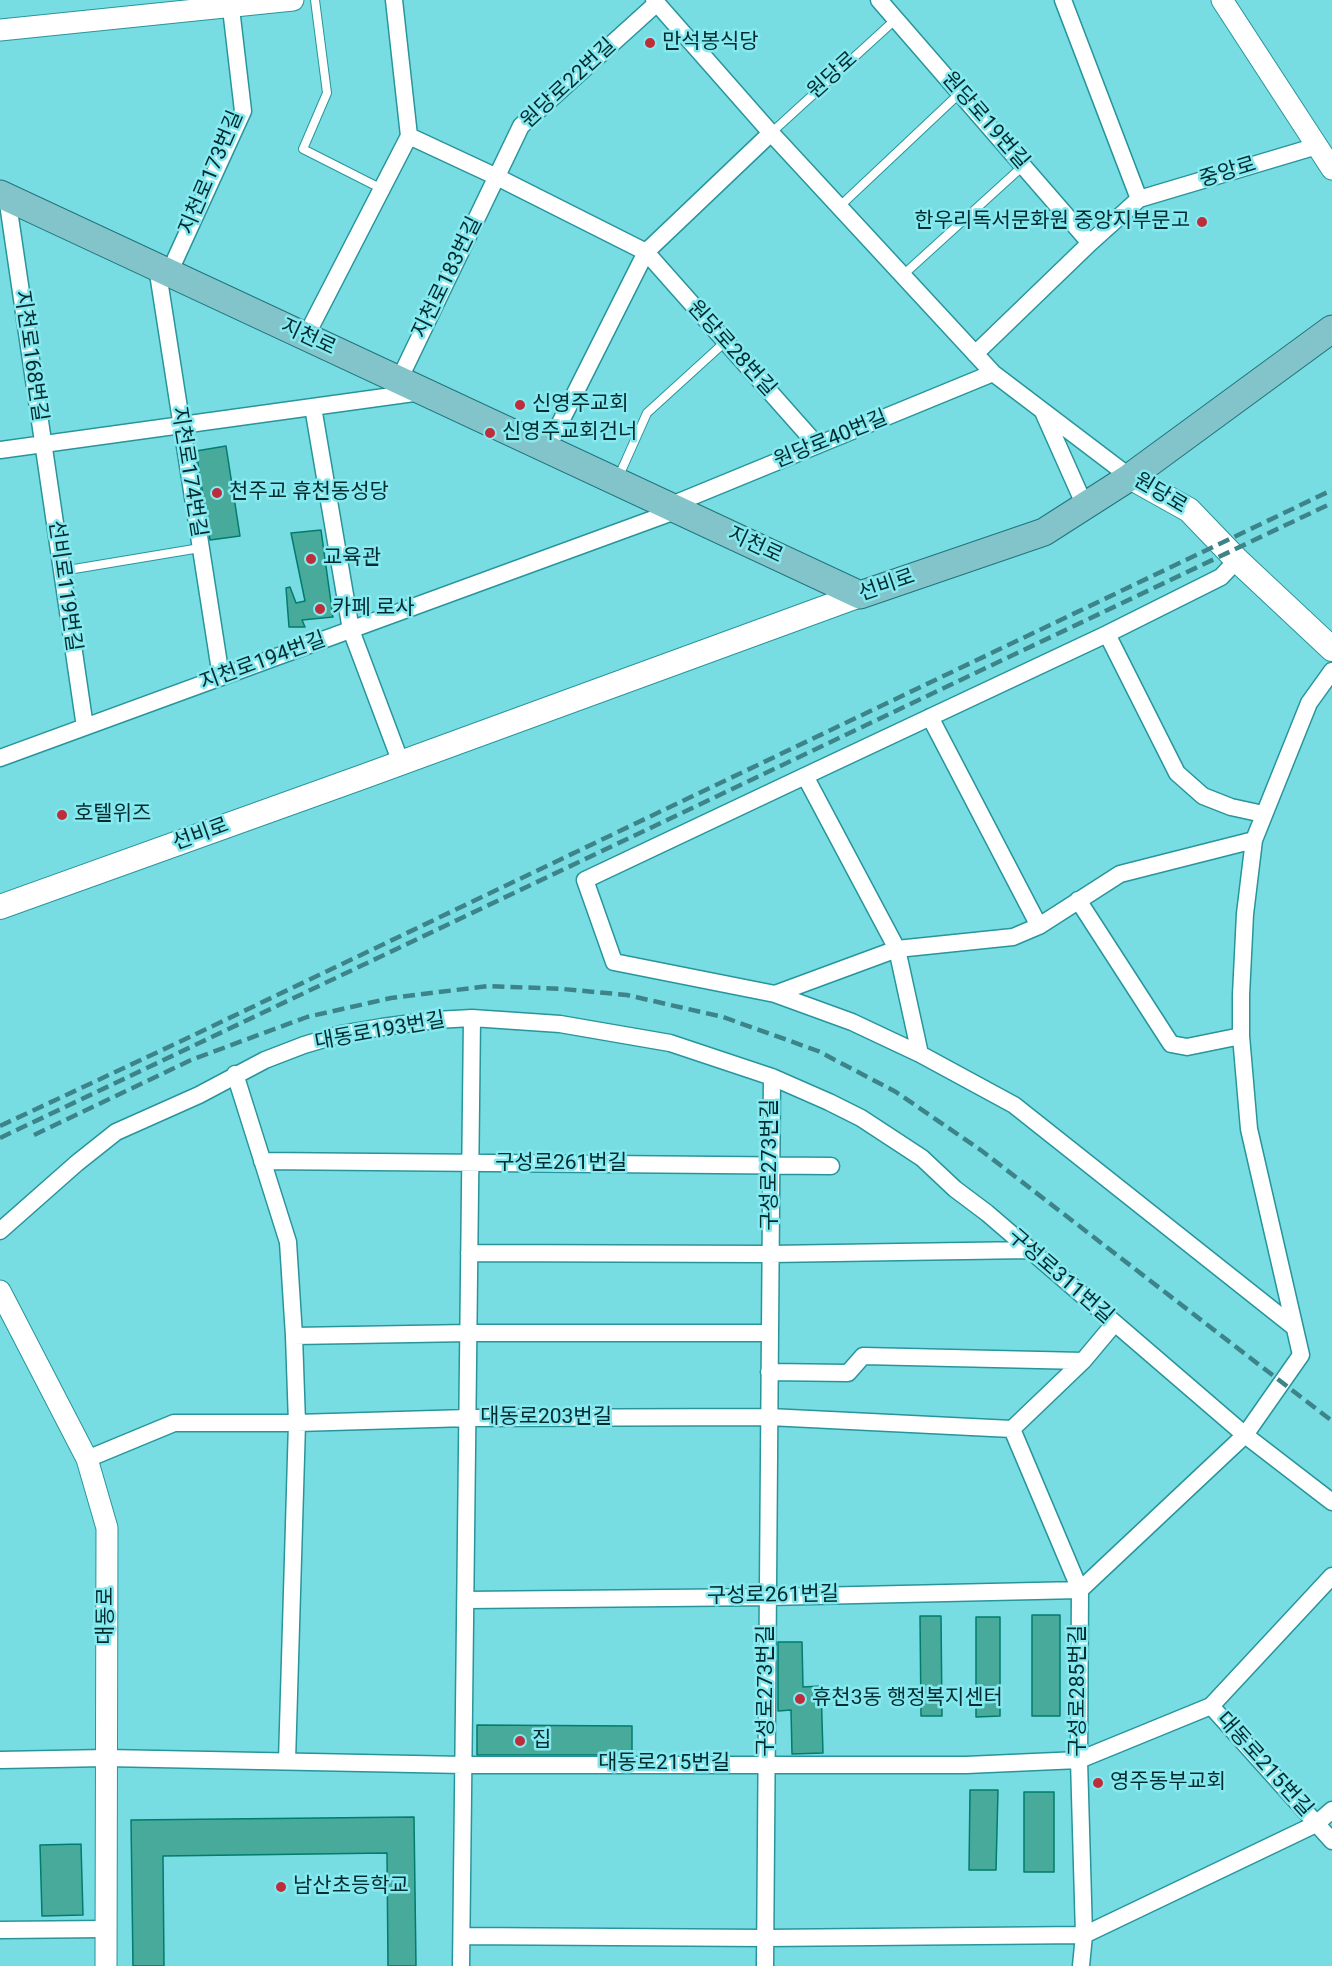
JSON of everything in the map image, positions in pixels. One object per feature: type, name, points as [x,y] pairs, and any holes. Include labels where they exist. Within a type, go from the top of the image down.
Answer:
[{"type":"main road","name":"지천로","points":[[3,196],[860,595]]},
{"type":"main road","name":"선비로","points":[[0,906],[401,763],[860,595],[1044,532],[1130,477],[1332,330]]},
{"type":"main road","name":"원당로","points":[[1130,477],[1189,510],[1237,560],[1332,649]]},
{"type":"street","points":[[0,30],[230,3],[293,0]]},
{"type":"street","points":[[306,336],[409,136],[394,0]]},
{"type":"street","name":"원당로19번길","points":[[879,0],[1090,243]]},
{"type":"street","points":[[975,354],[1139,199],[1063,0]]},
{"type":"street","points":[[1222,0],[1332,169]]},
{"type":"street","name":"원당로","points":[[655,2],[771,133],[993,373],[1130,477]]},
{"type":"street","name":"원당로22번길","points":[[497,177],[521,126],[655,2]]},
{"type":"street","name":"지천로173번길","points":[[163,270],[243,111],[230,3]]},
{"type":"street","points":[[547,449],[646,252],[771,133]]},
{"type":"street","name":"원당로28번길","points":[[409,136],[497,177],[646,252],[817,445]]},
{"type":"street","name":"중앙로","points":[[1139,199],[1317,146]]},
{"type":"street","name":"지천로183번길","points":[[399,380],[497,177]]},
{"type":"street","name":"지천로168번길","points":[[3,196],[43,444]]},
{"type":"street","name":"지천로174번길","points":[[163,270],[181,426],[221,677]]},
{"type":"street","name":"원당로40번길","points":[[673,508],[817,445],[993,373]]},
{"type":"street","points":[[0,450],[425,392]]},
{"type":"street","points":[[313,407],[351,630],[401,763]]},
{"type":"street","points":[[1042,410],[1085,506]]},
{"type":"street","name":"선비로119번길","points":[[43,444],[85,727]]},
{"type":"street","name":"지천로194번길","points":[[0,758],[351,630],[673,508]]},
{"type":"street","points":[[1237,560],[1221,577],[1107,634],[585,880],[614,962],[775,994],[852,1022],[920,1053],[1014,1105],[1294,1327]]},
{"type":"street","points":[[1107,634],[1177,773],[1203,795],[1231,807],[1263,814]]},
{"type":"street","points":[[1080,1590],[1245,1435],[1301,1355],[1249,1129],[1241,1036],[1241,995],[1245,914],[1254,840],[1309,703],[1332,671]]},
{"type":"street","points":[[930,717],[1039,926]]},
{"type":"street","points":[[805,776],[897,949],[920,1053]]},
{"type":"street","points":[[775,994],[897,949],[1013,937],[1039,926],[1120,874],[1254,840]]},
{"type":"street","points":[[1078,900],[1171,1044],[1187,1047],[1241,1036]]},
{"type":"street","name":"대동로193번길","points":[[0,1231],[116,1132],[200,1095],[235,1074],[304,1045],[341,1034],[436,1020],[472,1018],[560,1024],[670,1043],[772,1077]]},
{"type":"street","name":"구성로261번길","points":[[461,1966],[472,1018]]},
{"type":"street","points":[[235,1074],[288,1242],[297,1423],[287,1761]]},
{"type":"street","name":"구성로273번길","points":[[765,1966],[772,1077]]},
{"type":"street","name":"구성로311번길","points":[[772,1077],[861,1118],[922,1158],[955,1189],[987,1213],[1245,1435],[1332,1502]]},
{"type":"street","name":"구성로261번길","points":[[262,1161],[831,1166]]},
{"type":"street","name":"구성로273번길","points":[[770,1254],[1029,1250]]},
{"type":"street","points":[[470,1253],[770,1254]]},
{"type":"street","name":"대동로","points":[[0,1291],[87,1459],[107,1528],[106,1966]]},
{"type":"street","points":[[1012,1429],[1083,1361],[1114,1324]]},
{"type":"street","points":[[294,1336],[469,1333],[770,1333]]},
{"type":"street","points":[[770,1372],[848,1373],[863,1356],[1083,1361]]},
{"type":"street","name":"대동로203번길","points":[[87,1459],[174,1423],[297,1423],[468,1418],[769,1417],[1012,1429]]},
{"type":"street","name":"구성로285번길","points":[[1012,1429],[1080,1590],[1078,1760],[1084,1935],[1081,1966]]},
{"type":"street","name":"대동로215번길","points":[[0,1760],[106,1758],[464,1765],[766,1763],[966,1765],[1078,1760],[1211,1706],[1332,1576]]},
{"type":"street","name":"구성로261번길","points":[[466,1599],[768,1597],[1080,1590]]},
{"type":"street","name":"대동로215번길","points":[[1211,1706],[1332,1840]]},
{"type":"street","points":[[462,1936],[765,1938],[1084,1935],[1316,1824],[1332,1810]]},
{"type":"street","points":[[0,1930],[106,1929]]},
{"type":"lane","points":[[315,0],[327,93],[303,149],[382,189]]},
{"type":"lane","name":"원당로","points":[[771,133],[896,19]]},
{"type":"lane","points":[[839,207],[960,93]]},
{"type":"lane","points":[[903,275],[1023,166]]},
{"type":"lane","points":[[617,482],[647,412],[725,342]]},
{"type":"lane","points":[[62,571],[200,548]]},
{"type":"building","name":"천주교 휴천동성당","points":[[226,446],[240,536],[210,540],[196,451]]},
{"type":"building","name":"교육관","points":[[321,530],[333,617],[302,620],[305,627],[289,627],[286,588],[290,587],[296,603],[305,601],[291,533]]},
{"type":"building","points":[[1032,1615],[1060,1615],[1060,1716],[1032,1716]]},
{"type":"building","points":[[920,1616],[941,1616],[942,1716],[921,1716]]},
{"type":"building","points":[[976,1617],[1000,1617],[1000,1716],[976,1717]]},
{"type":"building","name":"휴천3동 행정복지센터","points":[[778,1642],[802,1642],[803,1687],[821,1686],[823,1753],[792,1754],[791,1710],[778,1711]]},
{"type":"building","points":[[477,1725],[632,1726],[632,1755],[477,1755]]},
{"type":"building","points":[[970,1790],[998,1790],[996,1870],[969,1870]]},
{"type":"building","points":[[1024,1792],[1054,1792],[1054,1872],[1024,1872]]},
{"type":"building","points":[[414,1817],[416,1966],[388,1966],[387,1853],[163,1856],[164,1966],[133,1966],[131,1820]]},
{"type":"building","points":[[81,1844],[83,1915],[42,1916],[40,1845]]},
{"type":"railway","points":[[0,1126],[1332,490]]},
{"type":"railway","points":[[0,1138],[1332,503]]},
{"type":"railway","points":[[34,1135],[191,1060],[307,1017],[391,998],[488,986],[563,989],[627,995],[723,1017],[818,1051],[896,1092],[982,1151],[1332,1421]]},
{"type":"place","name":"만석봉식당","points":[[650,43]]},
{"type":"place","name":"한우리독서문화원 중앙지부문고","points":[[1202,222]]},
{"type":"place","name":"신영주교회","points":[[520,405]]},
{"type":"place","name":"신영주교회건너","points":[[490,433]]},
{"type":"place","name":"천주교 휴천동성당","points":[[217,493]]},
{"type":"place","name":"교육관","points":[[311,559]]},
{"type":"place","name":"카페 로사","points":[[320,609]]},
{"type":"place","name":"호텔위즈","points":[[62,815]]},
{"type":"place","name":"휴천3동 행정복지센터","points":[[800,1699]]},
{"type":"place","name":"집","points":[[520,1741]]},
{"type":"place","name":"영주동부교회","points":[[1098,1783]]},
{"type":"place","name":"남산초등학교","points":[[281,1887]]}]
